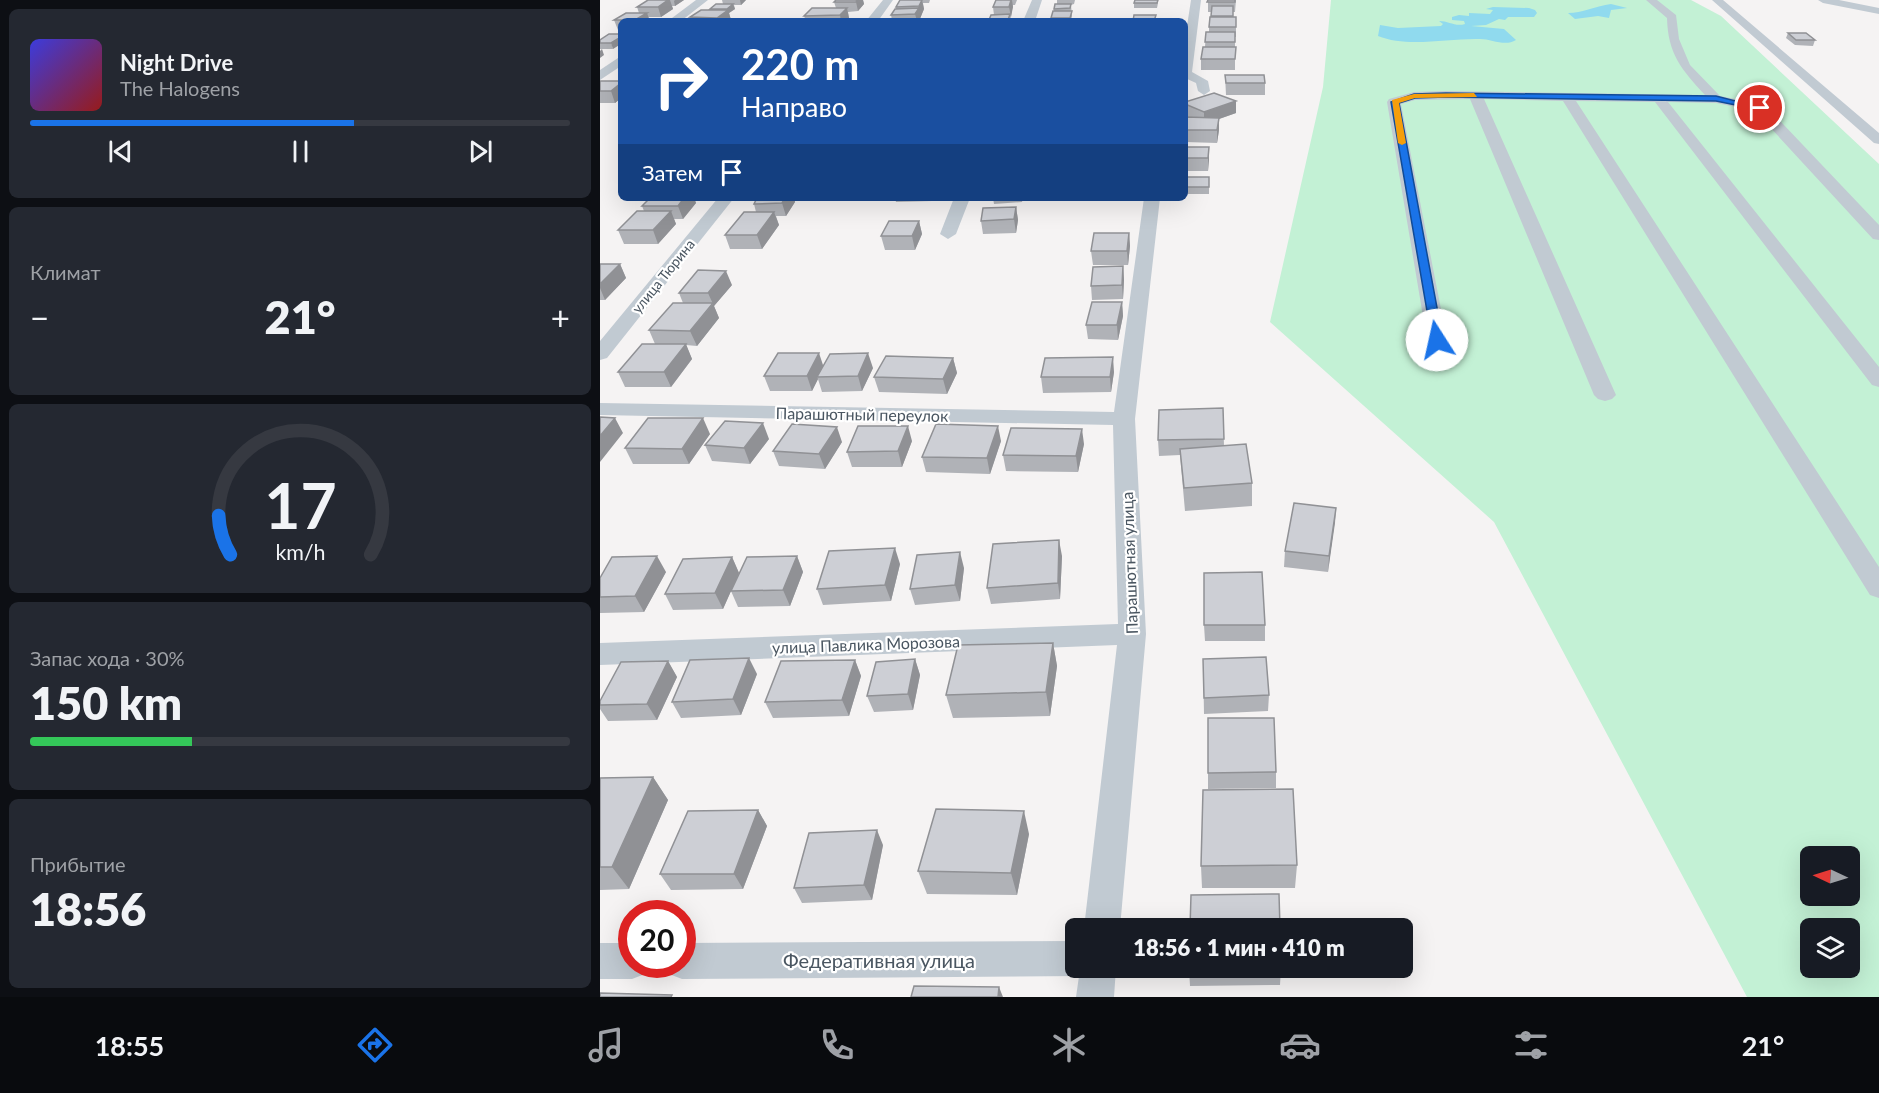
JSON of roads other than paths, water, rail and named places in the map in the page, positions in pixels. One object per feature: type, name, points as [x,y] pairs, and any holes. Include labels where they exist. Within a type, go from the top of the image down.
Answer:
[{"type":"street","points":[[678,18],[703,0]]},
{"type":"street","points":[[874,18],[888,0]]},
{"type":"street","points":[[1030,18],[1037,0]]},
{"type":"street","points":[[1188,59],[1196,0]]},
{"type":"street","points":[[1651,0],[1672,17],[1673,39],[1685,66],[1716,99]]},
{"type":"street","points":[[1717,0],[1879,140]]},
{"type":"street","points":[[1823,0],[1879,11]]},
{"type":"street","points":[[600,76],[618,62]]},
{"type":"street","points":[[1188,75],[1202,81],[1204,91]]},
{"type":"street","points":[[1437,340],[1395,102],[1414,96],[1716,99],[1760,108],[1879,235]]},
{"type":"street","points":[[1475,96],[1605,394]]},
{"type":"street","points":[[1567,97],[1879,588]]},
{"type":"street","points":[[1659,99],[1879,381]]},
{"type":"street","name":"улица Тюрина","points":[[600,354],[724,201]]},
{"type":"street","points":[[948,234],[961,201]]},
{"type":"street","name":"Парашютная улица","points":[[1103,918],[1132,634],[1124,419],[1152,201]]},
{"type":"street","name":"Парашютный переулок","points":[[600,409],[1124,419]]},
{"type":"street","name":"улица Павлика Морозова","points":[[600,654],[1132,634]]},
{"type":"street","name":"Федеративная улица","points":[[696,961],[1065,959]]},
{"type":"street","points":[[600,961],[618,961]]},
{"type":"street","points":[[1095,997],[1097,978]]},
{"type":"water","points":[[1611,4],[1627,8],[1611,10],[1609,18],[1598,16],[1575,19],[1568,13],[1579,12]]},
{"type":"water","points":[[1493,7],[1529,8],[1537,13],[1534,17],[1508,17],[1486,25],[1471,26],[1504,29],[1516,40],[1507,43],[1480,39],[1415,42],[1389,40],[1378,36],[1380,25],[1398,28],[1441,26],[1443,24],[1439,21],[1461,25],[1465,24],[1464,21],[1452,20],[1452,17],[1469,16],[1469,13],[1490,14],[1493,10],[1486,9]]}]
